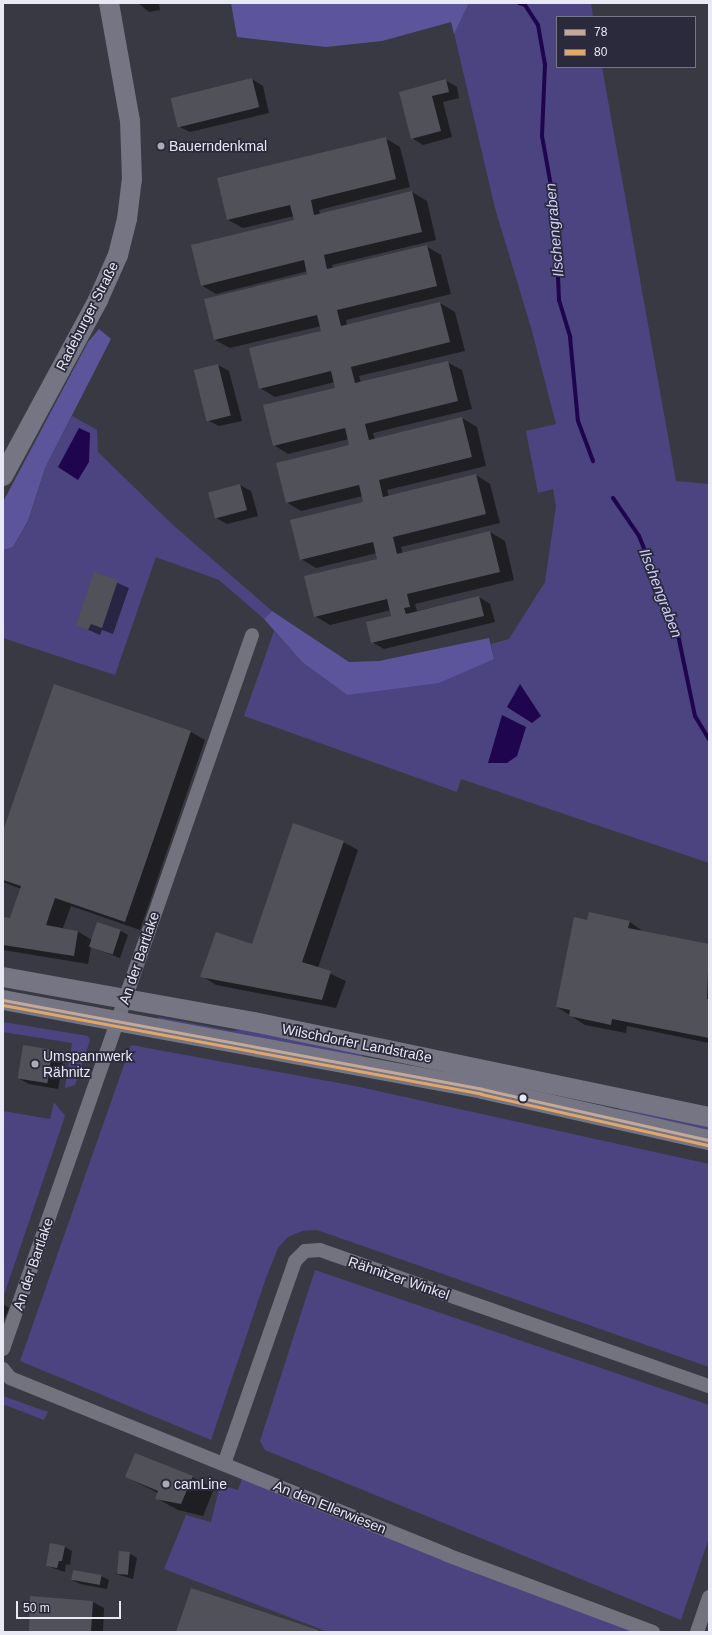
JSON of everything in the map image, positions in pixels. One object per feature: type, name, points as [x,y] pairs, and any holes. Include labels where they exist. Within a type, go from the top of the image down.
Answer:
[{"type":"main road","name":"Radeburger Straße","points":[[3,476],[98,300],[118,255],[127,219],[132,180],[130,121],[109,3]]},
{"type":"main road","name":"Wilschdorfer Landstraße","points":[[3,977],[125,997],[362,1044],[709,1117]]},
{"type":"main road","name":"Wilschdorfer Landstraße","points":[[3,1000],[482,1089],[709,1140]]},
{"type":"street","name":"An der Bartlake","points":[[3,1349],[252,635]]},
{"type":"street","name":"Rähnitzer Winkel","points":[[224,1464],[294,1261],[305,1250],[320,1250],[709,1386]]},
{"type":"street","name":"An den Ellerwiesen","points":[[6,1374],[447,1555],[653,1632]]},
{"type":"street","points":[[697,1632],[709,1597]]},
{"type":"shaded area","points":[[231,3],[469,3],[454,34],[451,22],[382,41],[326,47],[237,37]]},
{"type":"shaded area","points":[[469,3],[591,3],[593,16],[556,16],[556,68],[602,68],[676,481],[709,484],[709,863],[461,779],[457,792],[244,716],[274,631],[302,662],[347,695],[494,659],[491,644],[509,639],[545,582],[556,506],[553,489],[538,493],[526,431],[556,424],[532,331],[495,208],[454,33]]},
{"type":"shaded area","points":[[99,329],[111,339],[45,468],[28,521],[13,547],[3,550],[3,502],[88,342]]},
{"type":"shaded area","points":[[72,416],[97,430],[98,452],[174,526],[272,611],[264,619],[219,580],[156,557],[115,675],[3,638],[3,550],[13,547],[28,522],[45,468]]},
{"type":"shaded area","points":[[79,428],[90,433],[89,462],[78,480],[58,467]]},
{"type":"shaded area","points":[[272,611],[349,662],[379,661],[489,638],[494,659],[439,683],[347,695],[302,662],[264,619]]},
{"type":"shaded area","points":[[520,684],[541,716],[532,723],[507,707]]},
{"type":"shaded area","points":[[502,715],[526,727],[517,756],[507,763],[488,763]]},
{"type":"shaded area","points":[[158,1017],[232,1031],[251,1029],[363,1051],[362,1059],[157,1022]]},
{"type":"shaded area","points":[[3,1022],[88,1036],[90,1040],[75,1085],[65,1088],[72,1043],[3,1032]]},
{"type":"shaded area","points":[[131,1045],[355,1086],[709,1164],[709,1367],[317,1230],[302,1231],[288,1237],[278,1248],[266,1278],[211,1440],[20,1361]]},
{"type":"shaded area","points":[[54,1102],[65,1116],[4,1295],[3,1111],[50,1119]]},
{"type":"shaded area","points":[[620,1106],[709,1124],[709,1134],[618,1112]]},
{"type":"shaded area","points":[[315,1270],[709,1405],[709,1538],[681,1620],[265,1450],[260,1441]]},
{"type":"shaded area","points":[[3,1396],[48,1412],[44,1420],[5,1405],[3,1407]]},
{"type":"shaded area","points":[[242,1479],[637,1632],[328,1632],[164,1569],[186,1515],[211,1522],[220,1485],[238,1490]]},
{"type":"building","points":[[252,78],[259,107],[178,127],[170,98]]},
{"type":"building","points":[[446,79],[449,92],[432,96],[441,131],[411,139],[399,92]]},
{"type":"building","points":[[386,137],[396,179],[311,200],[314,215],[412,191],[422,232],[324,255],[327,269],[427,245],[437,286],[337,310],[341,326],[440,302],[450,342],[351,367],[355,383],[448,361],[458,401],[365,424],[369,440],[462,417],[472,457],[379,480],[383,497],[476,474],[486,514],[393,537],[397,554],[490,531],[500,572],[407,594],[410,607],[404,608],[406,614],[479,596],[484,616],[371,643],[366,622],[391,616],[387,599],[314,617],[304,576],[377,559],[373,542],[300,560],[290,520],[363,502],[359,485],[286,503],[276,463],[349,445],[345,428],[273,446],[263,405],[335,388],[331,371],[259,389],[249,348],[321,331],[317,315],[214,340],[204,299],[307,274],[304,260],[201,286],[191,245],[294,220],[290,205],[227,220],[217,178]]},
{"type":"building","points":[[218,364],[231,415],[207,421],[194,370]]},
{"type":"building","points":[[240,484],[247,510],[215,519],[208,493]]},
{"type":"building","points":[[94,572],[118,580],[102,628],[91,624],[88,630],[76,625]]},
{"type":"building","points":[[54,684],[191,731],[125,922],[55,898],[46,925],[78,931],[74,956],[3,945],[3,917],[10,918],[21,886],[3,880],[3,831]]},
{"type":"building","points":[[293,823],[344,841],[302,962],[331,971],[322,1000],[200,977],[216,932],[252,944]]},
{"type":"building","points":[[589,912],[630,921],[628,928],[709,944],[707,999],[709,999],[709,1038],[612,1019],[611,1025],[569,1016],[570,1010],[556,1007],[574,917],[587,920]]},
{"type":"building","points":[[97,922],[121,930],[113,954],[89,947]]},
{"type":"building","name":"Umspannwerk Rähnitz","points":[[23,1045],[53,1050],[47,1083],[18,1079]]},
{"type":"building","name":"camLine","points":[[135,1453],[193,1476],[181,1504],[155,1499],[158,1491],[125,1477]]},
{"type":"building","points":[[50,1543],[65,1546],[62,1561],[59,1561],[57,1568],[46,1566]]},
{"type":"building","points":[[119,1551],[130,1552],[128,1575],[117,1574]]},
{"type":"building","points":[[73,1570],[102,1575],[100,1585],[71,1580]]},
{"type":"building","points":[[191,1588],[318,1630],[318,1632],[176,1632]]},
{"type":"building","points":[[30,1596],[93,1601],[91,1632],[29,1632]]},
{"type":"waterway","name":"Ilschengraben","points":[[519,3],[525,5],[538,25],[545,64],[542,136],[555,208],[559,300],[570,337],[578,421],[593,461]]},
{"type":"waterway","name":"Ilschengraben","points":[[613,498],[639,536],[677,630],[695,716],[709,739]]},
{"type":"transit line","name":"78","points":[[3,1000],[482,1089],[709,1140]]},
{"type":"transit line","name":"80","points":[[3,1005],[481,1094],[708,1145]]},
{"type":"place","name":"Bauerndenkmal","points":[[161,146]]},
{"type":"place","name":"Umspannwerk Rähnitz","points":[[35,1064]]},
{"type":"place","name":"camLine","points":[[166,1484]]}]
